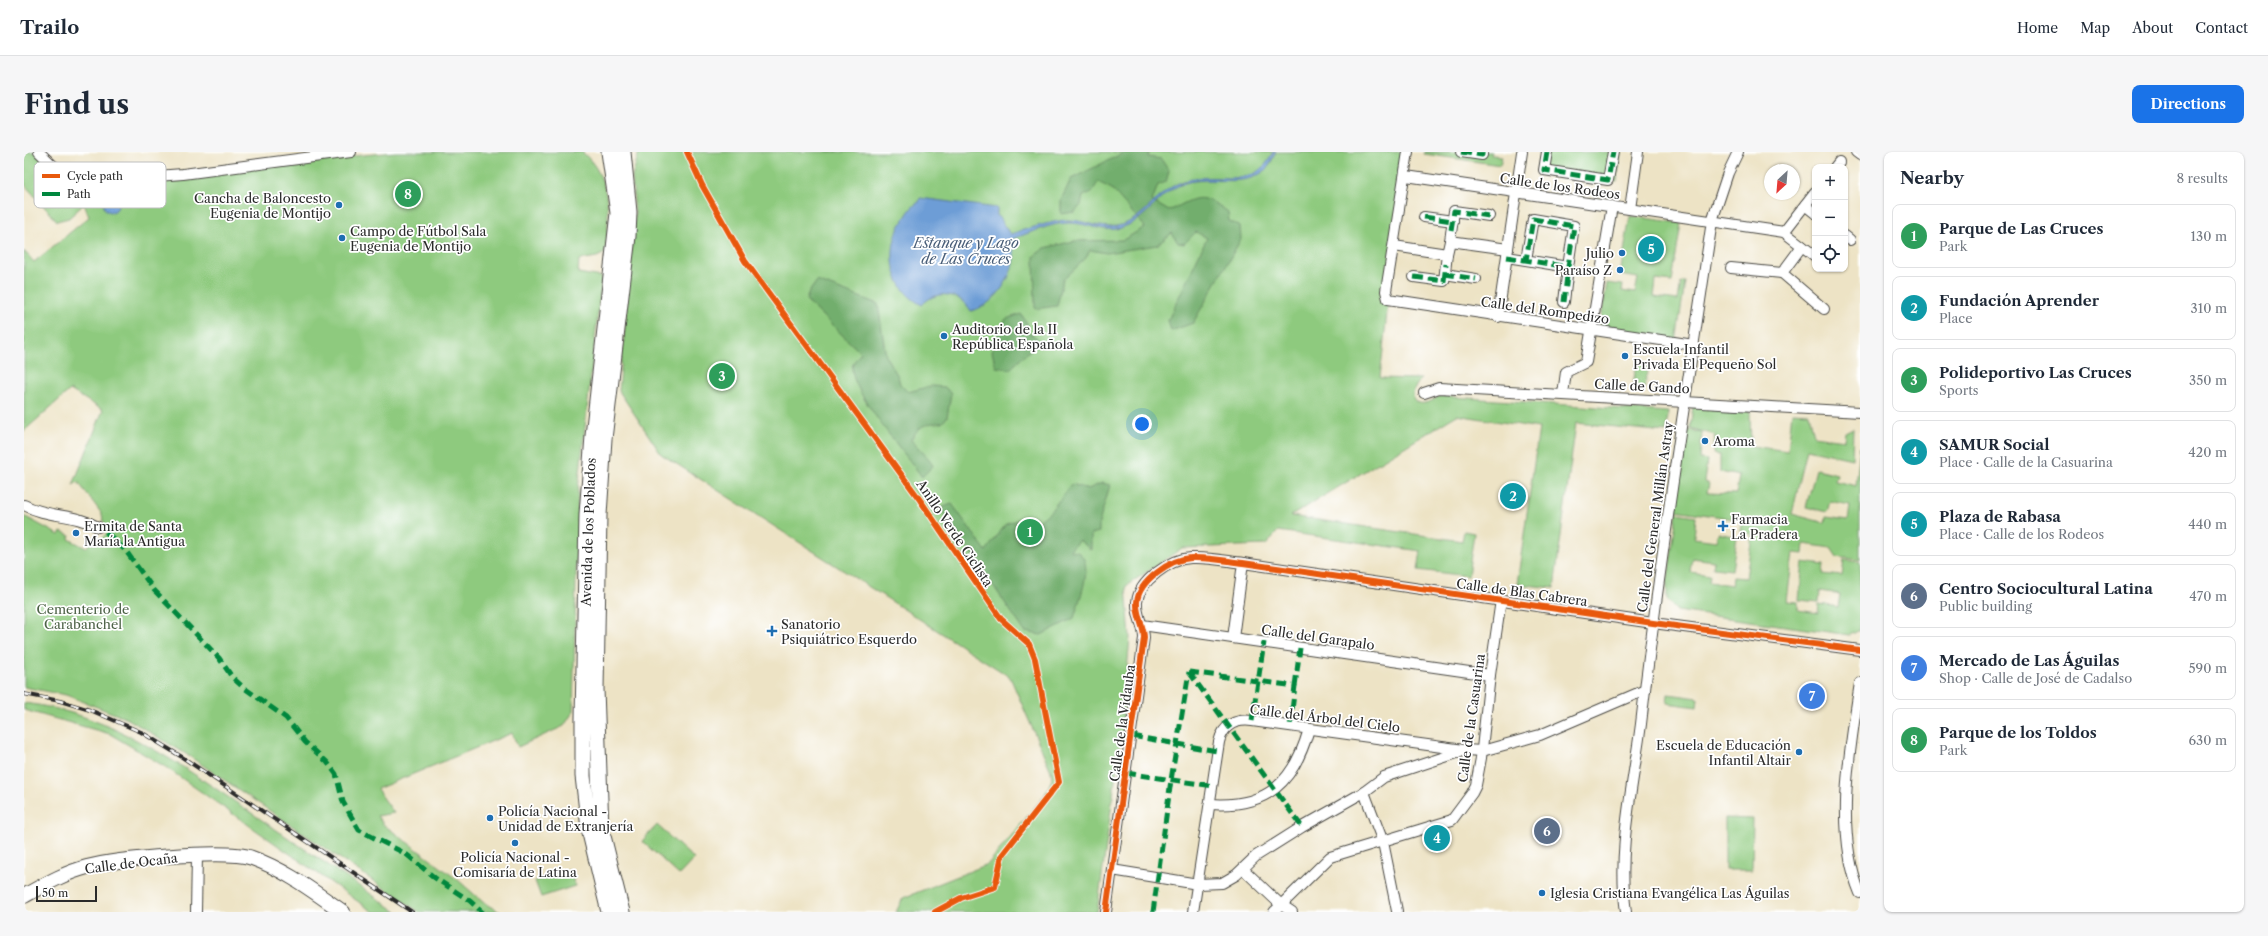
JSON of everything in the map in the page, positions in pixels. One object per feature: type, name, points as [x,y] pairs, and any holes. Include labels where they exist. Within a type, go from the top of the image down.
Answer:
[{"type":"main road","name":"Avenida de los Poblados","points":[[609,152],[618,213],[593,436],[587,506],[583,718],[583,776],[589,829],[609,912]]},
{"type":"main road","name":"Avenida de los Poblados","points":[[622,912],[601,828],[596,689],[599,515],[604,439],[628,236],[629,212],[623,152]]},
{"type":"street","points":[[39,152],[49,162]]},
{"type":"street","points":[[166,175],[350,152]]},
{"type":"street","points":[[599,152],[609,152]]},
{"type":"street","points":[[1408,152],[1406,176],[1394,246],[1447,254]]},
{"type":"street","points":[[1461,152],[1482,155],[1482,152]]},
{"type":"street","points":[[1498,317],[1522,152]]},
{"type":"street","points":[[1547,152],[1544,170],[1608,180],[1613,152]]},
{"type":"street","points":[[1630,209],[1638,152]]},
{"type":"street","name":"Calle del General Millán Astray","points":[[1626,912],[1623,863],[1653,623],[1685,402],[1712,221],[1728,173],[1738,152]]},
{"type":"street","points":[[1856,152],[1860,155]]},
{"type":"street","name":"Calle de los Rodeos","points":[[1406,176],[1712,221]]},
{"type":"street","points":[[1784,232],[1812,196]]},
{"type":"street","points":[[1805,205],[1812,211]]},
{"type":"street","points":[[1562,394],[1566,372],[1586,362],[1612,206]]},
{"type":"street","points":[[1414,276],[1444,281],[1454,212],[1489,216]]},
{"type":"street","points":[[1424,217],[1453,221]]},
{"type":"street","points":[[1526,260],[1533,219],[1574,226],[1564,302]]},
{"type":"street","points":[[1712,221],[1784,232],[1812,254]]},
{"type":"street","points":[[1450,241],[1507,253],[1526,260],[1568,267]]},
{"type":"street","name":"Calle del Rompedizo","points":[[1394,246],[1386,295],[1392,301],[1694,345]]},
{"type":"street","points":[[1782,273],[1802,246]]},
{"type":"street","points":[[1731,268],[1782,273],[1824,309]]},
{"type":"street","points":[[1445,274],[1476,278]]},
{"type":"street","name":"Calle de Gando","points":[[1424,394],[1439,388],[1860,412]]},
{"type":"street","points":[[24,505],[37,512],[76,517],[98,527]]},
{"type":"street","name":"Calle de Blas Cabrera","points":[[1182,559],[1202,558],[1243,563],[1653,623],[1860,650]]},
{"type":"street","name":"Calle de la Vidauba","points":[[1106,912],[1143,649],[1144,632],[1137,606],[1140,589],[1154,575],[1182,559]]},
{"type":"street","points":[[1233,638],[1243,563]]},
{"type":"street","name":"Calle de la Casuarina","points":[[1274,912],[1280,904],[1330,857],[1452,820],[1475,789],[1482,751],[1490,675],[1501,600]]},
{"type":"street","name":"Calle del Garapalo","points":[[1142,625],[1490,675]]},
{"type":"street","points":[[1860,683],[1849,764],[1847,829],[1851,867],[1860,894]]},
{"type":"street","name":"Calle del Árbol del Cielo","points":[[1193,912],[1219,742],[1227,726],[1237,721],[1244,720],[1482,751],[1540,735],[1644,690]]},
{"type":"street","points":[[1210,804],[1246,803],[1284,782],[1294,768],[1303,749],[1309,729]]},
{"type":"street","points":[[1425,744],[1431,752],[1426,762]]},
{"type":"street","points":[[1112,870],[1198,884],[1222,883],[1229,880],[1243,869],[1256,856],[1302,827],[1364,792],[1384,777],[1466,750]]},
{"type":"street","points":[[1364,792],[1383,842],[1397,912]]},
{"type":"street","name":"Calle de Ocaña","points":[[24,896],[55,878],[87,867],[149,858],[234,855],[251,857],[288,874],[343,912]]},
{"type":"street","name":"Calle de Ocaña","points":[[196,912],[197,856]]},
{"type":"street","points":[[1243,869],[1280,904],[1292,912]]},
{"type":"green space","points":[[24,152],[38,152],[51,162],[34,162],[34,195],[24,184]]},
{"type":"green space","name":"Cementerio de Carabanchel","points":[[396,152],[582,152],[592,162],[599,173],[607,198],[608,226],[605,253],[597,257],[579,260],[578,273],[602,277],[578,489],[573,712],[564,726],[518,747],[512,733],[377,789],[394,813],[377,816],[384,825],[458,880],[484,903],[500,912],[419,912],[186,754],[128,719],[66,695],[24,687],[24,516],[59,535],[61,532],[70,536],[69,539],[86,548],[91,542],[95,544],[101,539],[108,529],[103,521],[102,514],[78,482],[73,485],[103,410],[70,390],[24,431],[24,251],[34,262],[89,217],[86,208],[166,208],[166,174]]},
{"type":"green space","points":[[639,152],[1404,152],[1380,378],[1421,379],[1413,393],[1416,401],[1420,403],[1432,401],[1439,396],[1668,412],[1666,432],[1576,423],[1554,588],[1517,584],[1539,428],[1457,415],[1291,516],[1462,541],[1464,531],[1474,533],[1468,576],[1418,570],[1421,551],[1278,531],[1266,545],[1182,548],[1126,586],[1130,637],[1122,730],[1097,912],[896,912],[903,898],[988,864],[1044,796],[1052,779],[1051,771],[1010,677],[661,454],[619,391],[635,215],[632,177]]},
{"type":"green space","points":[[1125,152],[1150,152],[1148,157],[1161,159],[1169,171],[1166,182],[1158,185],[1152,201],[1169,211],[1193,199],[1205,199],[1211,201],[1228,212],[1229,221],[1240,226],[1241,239],[1193,323],[1171,331],[1168,320],[1207,238],[1196,232],[1184,244],[1178,243],[1172,233],[1157,245],[1107,253],[1090,250],[1086,258],[1063,280],[1057,306],[1035,309],[1034,256],[1045,248],[1074,241],[1123,240],[1145,227],[1112,189],[1098,182],[1092,192],[1083,196],[1081,205],[1075,212],[1061,214],[1061,200],[1071,179]]},
{"type":"green space","points":[[1425,152],[1491,152],[1491,155],[1502,156],[1500,165],[1424,154]]},
{"type":"green space","points":[[1540,152],[1621,152],[1617,182],[1537,172]]},
{"type":"green space","points":[[45,208],[80,208],[69,218],[57,221]]},
{"type":"green space","points":[[1630,216],[1681,223],[1672,282],[1656,280],[1654,297],[1678,300],[1681,282],[1685,282],[1676,342],[1599,331],[1607,283],[1623,285],[1622,291],[1635,293],[1638,278],[1620,275]]},
{"type":"green space","points":[[817,281],[878,304],[886,357],[898,376],[900,384],[908,392],[931,386],[945,387],[951,394],[947,417],[942,423],[927,424],[917,431],[911,440],[930,460],[933,466],[922,477],[881,424],[861,393],[854,379],[852,368],[853,364],[861,353],[806,300],[809,292]]},
{"type":"green space","points":[[1021,314],[1027,323],[1027,332],[1036,337],[1039,342],[1010,369],[996,367],[992,352],[1000,328],[1006,319]]},
{"type":"green space","points":[[1636,364],[1648,365],[1645,388],[1633,387]]},
{"type":"green space","points":[[1693,407],[1750,411],[1751,446],[1788,451],[1792,412],[1809,413],[1814,436],[1844,440],[1845,432],[1853,428],[1852,459],[1807,449],[1792,514],[1825,523],[1826,517],[1848,520],[1850,505],[1830,501],[1827,512],[1806,507],[1816,469],[1837,474],[1835,481],[1856,486],[1860,446],[1860,560],[1837,557],[1831,548],[1804,544],[1803,554],[1793,553],[1787,601],[1798,602],[1798,610],[1818,613],[1819,604],[1838,607],[1840,594],[1820,591],[1819,602],[1799,600],[1803,562],[1824,565],[1823,574],[1842,576],[1844,560],[1860,562],[1860,630],[1850,635],[1677,611],[1667,600],[1667,584],[1677,513],[1696,516],[1694,538],[1716,541],[1718,533],[1737,537],[1732,570],[1713,568],[1714,561],[1692,558],[1690,572],[1710,575],[1709,582],[1732,585],[1733,577],[1746,578],[1752,535],[1740,531],[1742,520],[1675,510],[1688,430],[1702,432],[1700,459],[1707,460],[1704,482],[1709,484],[1707,493],[1736,494],[1739,476],[1720,472],[1720,455],[1713,454],[1715,435],[1690,428]]},
{"type":"green space","points":[[1102,483],[1110,485],[1099,523],[1099,532],[1091,534],[1091,550],[1079,540],[1070,550],[1079,553],[1084,558],[1086,566],[1082,594],[1074,618],[1041,635],[1025,632],[940,508],[952,504],[986,551],[1006,524],[1026,517],[1036,523],[1049,513],[1072,484],[1088,489]]},
{"type":"green space","points":[[1668,694],[1698,698],[1697,707],[1667,703]]},
{"type":"green space","points":[[24,703],[56,709],[87,718],[117,730],[146,745],[175,762],[397,912],[373,912],[167,768],[110,734],[24,710]]},
{"type":"green space","points":[[1725,818],[1753,819],[1752,870],[1725,870]]},
{"type":"green space","points":[[657,825],[694,859],[679,875],[642,841]]},
{"type":"green space","points":[[570,870],[575,886],[541,897],[535,881]]},
{"type":"water","name":"Estanque y Lago de Las Cruces","points":[[1273,152],[1276,152],[1269,166],[1257,176],[1248,179],[1227,181],[1205,180],[1185,183],[1168,192],[1139,219],[1121,228],[1102,229],[1077,223],[1063,223],[1048,226],[1012,239],[1014,258],[1005,283],[987,303],[980,308],[971,311],[961,300],[948,295],[934,297],[922,305],[902,288],[896,276],[893,264],[895,239],[899,227],[910,210],[919,202],[920,198],[997,208],[997,215],[1010,234],[1066,220],[1111,227],[1127,223],[1136,218],[1175,185],[1197,178],[1234,178],[1246,176],[1256,172],[1265,165]]},
{"type":"water","points":[[104,208],[118,208],[114,212],[108,212]]},
{"type":"railway","points":[[24,694],[60,701],[90,710],[141,732],[182,757],[412,912]]},
{"type":"marked path","points":[[1461,152],[1482,155],[1482,152]]},
{"type":"marked path","points":[[1547,152],[1544,170],[1608,180],[1613,152]]},
{"type":"marked path","points":[[1451,230],[1454,211],[1489,216]]},
{"type":"marked path","points":[[1424,217],[1453,221]]},
{"type":"marked path","points":[[1507,257],[1568,267],[1574,226],[1533,219],[1526,260]]},
{"type":"marked path","points":[[1414,277],[1444,281],[1446,264]]},
{"type":"marked path","points":[[1564,302],[1568,267]]},
{"type":"marked path","points":[[1445,274],[1476,279]]},
{"type":"marked path","points":[[106,532],[126,551],[154,590],[219,658],[232,677],[243,687],[286,718],[305,742],[327,762],[336,774],[343,802],[359,830],[406,854],[435,878],[470,901],[482,912]]},
{"type":"marked path","points":[[1252,721],[1264,642]]},
{"type":"marked path","points":[[1295,686],[1300,648]]},
{"type":"marked path","points":[[1189,672],[1302,827]]},
{"type":"marked path","points":[[1189,672],[1295,686],[1290,726]]},
{"type":"marked path","points":[[1153,912],[1171,780],[1189,672]]},
{"type":"marked path","points":[[1132,736],[1217,751]]},
{"type":"marked path","points":[[1126,773],[1213,786]]},
{"type":"cycle path","name":"Anillo Verde Ciclista","points":[[687,152],[702,185],[745,261],[920,500],[1001,619],[1029,644],[1035,659],[1059,782],[1002,855],[995,887],[961,898],[935,912]]},
{"type":"cycle path","points":[[1106,912],[1144,638],[1137,602],[1143,586],[1149,579],[1157,572],[1174,562],[1191,558],[1217,559],[1653,623],[1860,650]]},
{"type":"place","name":"Parque de los Toldos","points":[[408,194]]},
{"type":"place","name":"Cancha de Baloncesto Eugenia de Montijo","points":[[339,205]]},
{"type":"place","name":"Campo de Fútbol Sala Eugenia de Montijo","points":[[342,238]]},
{"type":"place","name":"Plaza de Rabasa","points":[[1651,249]]},
{"type":"place","name":"Julio","points":[[1622,253]]},
{"type":"place","name":"Paraíso Z","points":[[1620,270]]},
{"type":"place","name":"Auditorio de la II República Española","points":[[944,336]]},
{"type":"place","name":"Escuela Infantil Privada El Pequeño Sol","points":[[1625,356]]},
{"type":"place","name":"Polideportivo Las Cruces","points":[[722,376]]},
{"type":"place","name":"Aroma","points":[[1705,441]]},
{"type":"place","name":"Fundación Aprender","points":[[1513,496]]},
{"type":"place","name":"Farmacia La Pradera","points":[[1723,526]]},
{"type":"place","name":"Parque de Las Cruces","points":[[1030,532]]},
{"type":"place","name":"Ermita de Santa María la Antigua","points":[[76,533]]},
{"type":"place","name":"Sanatorio Psiquiátrico Esquerdo","points":[[772,631]]},
{"type":"place","name":"Mercado de Las Águilas","points":[[1812,696]]},
{"type":"place","name":"Escuela de Educación Infantil Altair","points":[[1799,752]]},
{"type":"place","name":"Policía Nacional - Unidad de Extranjería","points":[[490,818]]},
{"type":"place","name":"Centro Sociocultural Latina","points":[[1547,831]]},
{"type":"place","name":"SAMUR Social","points":[[1437,838]]},
{"type":"place","name":"Policía Nacional - Comisaría de Latina","points":[[515,843]]},
{"type":"place","name":"Iglesia Cristiana Evangélica Las Águilas","points":[[1542,893]]}]
